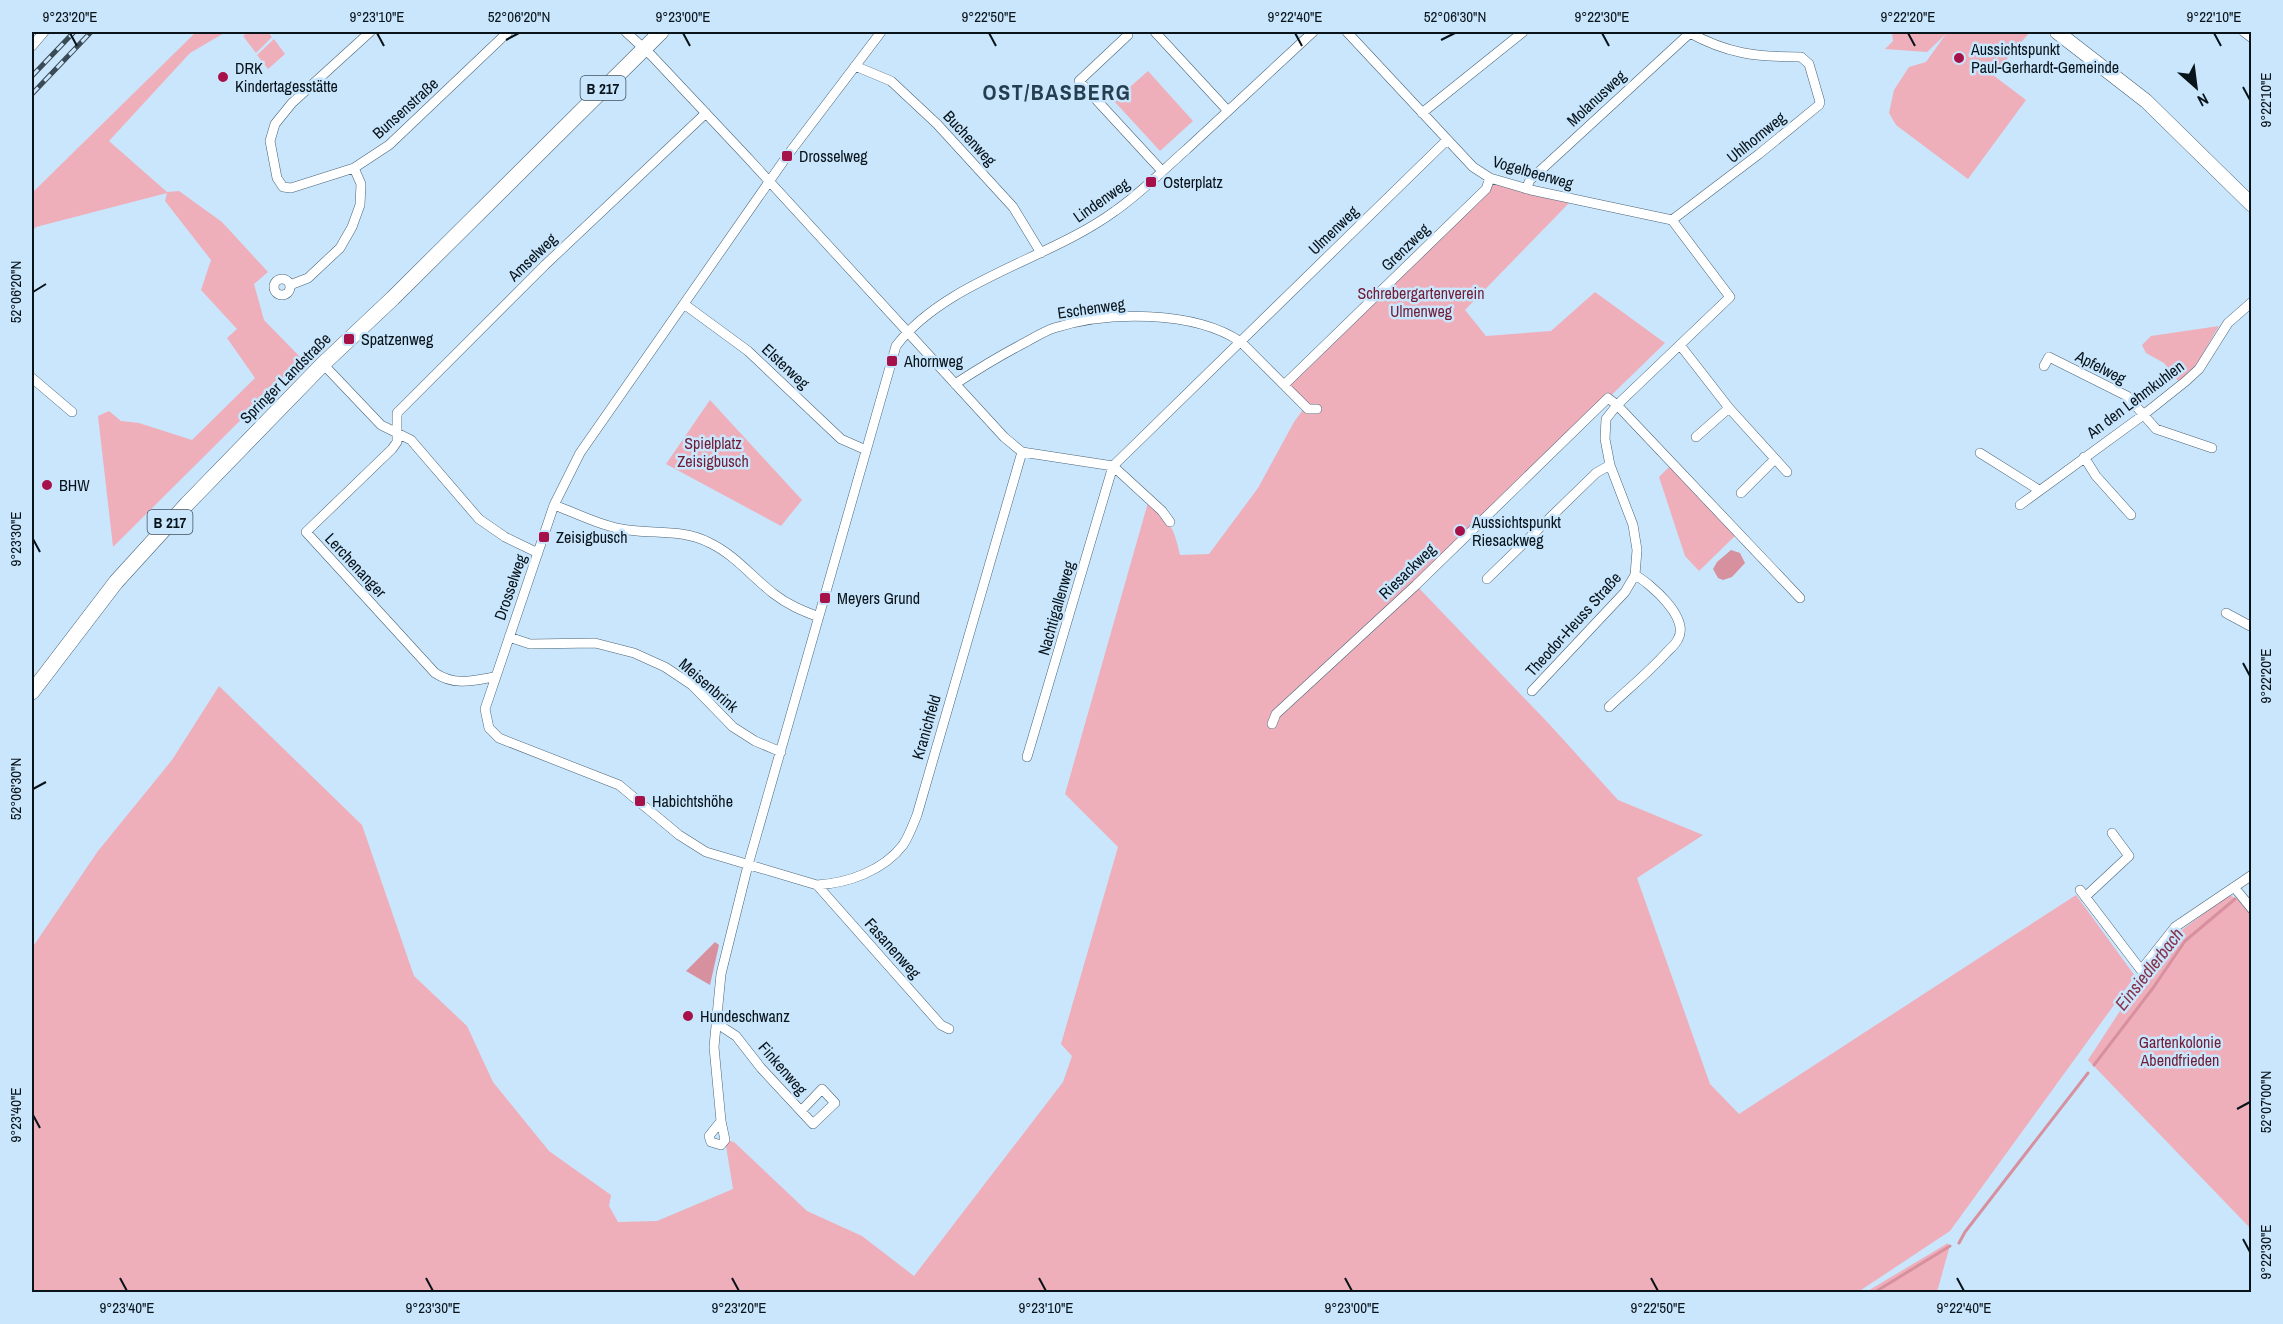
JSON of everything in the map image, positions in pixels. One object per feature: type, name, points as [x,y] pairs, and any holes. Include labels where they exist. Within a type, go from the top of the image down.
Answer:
[{"type":"main road","name":"Springer Landstraße","points":[[32,692],[116,582],[187,504],[323,364],[393,298],[661,32]]},
{"type":"main road","points":[[2057,32],[2146,100],[2252,205]]},
{"type":"street","points":[[32,46],[44,32]]},
{"type":"street","name":"Bunsenstraße","points":[[370,32],[292,103],[275,124],[270,141],[277,178],[282,187],[291,188],[354,168],[389,145],[508,32]]},
{"type":"street","points":[[626,32],[706,113],[1004,437],[1022,453],[1113,466],[1162,511],[1170,522]]},
{"type":"street","name":"Drosselweg","points":[[509,637],[554,505],[580,453],[771,183],[787,156],[881,32]]},
{"type":"street","points":[[1155,32],[1228,111]]},
{"type":"street","name":"Lindenweg","points":[[907,332],[938,307],[978,284],[1090,228],[1115,211],[1162,171],[1313,32]]},
{"type":"street","name":"Vogelbeerweg","points":[[1347,32],[1473,167],[1490,178],[1527,189],[1672,220]]},
{"type":"street","points":[[1422,112],[1522,32]]},
{"type":"street","name":"Uhlhornweg","points":[[1672,220],[1759,154],[1820,102],[1806,60],[1800,57],[1741,54],[1689,32]]},
{"type":"street","name":"Molanusweg","points":[[1527,189],[1530,180],[1689,32]]},
{"type":"street","points":[[2244,32],[2252,38]]},
{"type":"street","points":[[1128,33],[1079,81],[1162,171]]},
{"type":"street","name":"Buchenweg","points":[[855,66],[891,81],[937,123],[1013,207],[1041,253]]},
{"type":"street","name":"Amselweg","points":[[397,433],[397,413],[545,265],[706,113]]},
{"type":"street","name":"Ulmenweg","points":[[1113,466],[1447,140]]},
{"type":"street","points":[[290,285],[308,278],[340,248],[352,227],[360,205],[360,184],[354,168]]},
{"type":"street","name":"Grenzweg","points":[[1284,385],[1486,189],[1490,178]]},
{"type":"street","name":"Riesackweg","points":[[1272,724],[1275,714],[1416,585],[1596,409],[1608,398],[1617,405],[1730,297],[1672,220]]},
{"type":"street","name":"An den Lehmkuhlen","points":[[2019,505],[2142,416],[2199,369],[2228,323],[2252,302]]},
{"type":"street","name":"Elsterweg","points":[[684,304],[748,351],[840,439],[866,450]]},
{"type":"street","name":"Eschenweg","points":[[956,384],[993,359],[1032,338],[1052,328],[1075,322],[1137,316],[1173,319],[1205,325],[1229,334],[1241,342]]},
{"type":"street","points":[[721,1121],[714,1047],[721,974],[748,865],[896,346],[907,332]]},
{"type":"street","points":[[1241,342],[1308,410],[1317,409]]},
{"type":"street","points":[[1680,345],[1729,408],[1787,472]]},
{"type":"street","name":"Apfelweg","points":[[2044,366],[2049,357],[2127,396],[2142,416]]},
{"type":"street","points":[[323,364],[381,425],[411,440],[479,519],[506,537],[538,552]]},
{"type":"street","points":[[32,378],[72,412]]},
{"type":"street","points":[[1617,405],[1800,598]]},
{"type":"street","name":"Theodor-Heuss Straße","points":[[1533,691],[1625,592],[1635,575],[1637,550],[1633,525],[1610,465],[1605,439],[1606,419],[1617,405]]},
{"type":"street","points":[[1696,437],[1729,408]]},
{"type":"street","points":[[2142,416],[2156,429],[2212,448]]},
{"type":"street","name":"Lerchenanger","points":[[397,433],[393,449],[306,532],[435,673],[446,680],[462,683],[494,677]]},
{"type":"street","name":"Kranichfeld","points":[[748,865],[817,885],[847,880],[875,869],[903,844],[920,805],[1022,453]]},
{"type":"street","points":[[1980,453],[2039,490]]},
{"type":"street","points":[[2084,457],[2096,476],[2130,515]]},
{"type":"street","points":[[1741,493],[1775,459]]},
{"type":"street","points":[[1487,579],[1596,473],[1610,465]]},
{"type":"street","name":"Nachtigallenweg","points":[[1028,757],[1113,466]]},
{"type":"street","points":[[554,505],[611,527],[628,531],[693,536],[710,542],[734,557],[775,596],[798,609],[819,617]]},
{"type":"street","points":[[1609,707],[1658,662],[1678,639],[1681,631],[1679,620],[1660,593],[1635,575]]},
{"type":"street","points":[[2226,613],[2252,627]]},
{"type":"street","points":[[509,637],[485,709],[485,719],[489,728],[499,738],[619,785],[679,835],[706,852],[748,865]]},
{"type":"street","name":"Meisenbrink","points":[[509,637],[530,644],[595,643],[634,653],[665,667],[692,685],[734,727],[755,741],[781,752]]},
{"type":"street","points":[[2112,833],[2129,856],[2083,893],[2141,970],[2175,927],[2252,874]]},
{"type":"street","name":"Fasanenweg","points":[[817,885],[941,1025],[949,1029]]},
{"type":"street","points":[[2234,887],[2252,909]]},
{"type":"street","name":"Finkenweg","points":[[716,1023],[736,1036],[761,1068],[801,1111]]},
{"type":"green space","points":[[196,32],[226,32],[190,53],[109,141],[167,192],[179,191],[222,222],[268,272],[254,284],[264,320],[302,359],[113,547],[98,416],[109,411],[121,421],[139,423],[192,440],[255,378],[227,338],[237,329],[201,290],[211,260],[165,201],[167,193],[36,227],[32,231],[32,193]]},
{"type":"green space","points":[[248,32],[268,32],[272,37],[256,53],[243,36]]},
{"type":"green space","points":[[1892,32],[2030,32],[1993,75],[2026,100],[1968,179],[1896,125],[1889,113],[1894,90],[1909,67],[1926,62],[1946,34],[1927,52],[1885,49],[1893,41]]},
{"type":"green space","points":[[274,39],[285,54],[268,69],[257,55]]},
{"type":"green space","points":[[1148,71],[1193,121],[1160,151],[1114,101]]},
{"type":"green space","name":"Schrebergartenverein Ulmenweg","points":[[1490,178],[1573,199],[1465,310],[1486,336],[1551,331],[1595,292],[1665,343],[1416,585],[1551,726],[1618,800],[1703,835],[1637,878],[1710,1084],[1739,1114],[2076,895],[2135,976],[1950,1231],[1858,1292],[32,1292],[32,948],[98,851],[172,760],[219,686],[362,825],[414,976],[467,1026],[493,1082],[549,1151],[611,1195],[609,1206],[618,1222],[657,1221],[733,1189],[725,1140],[734,1142],[807,1211],[862,1236],[914,1276],[1063,1082],[1072,1056],[1061,1044],[1118,847],[1065,794],[1149,499],[1169,524],[1180,555],[1209,554],[1258,488],[1294,422],[1305,407],[1284,385],[1486,189]]},
{"type":"green space","points":[[2219,326],[2195,367],[2179,382],[2164,363],[2146,353],[2142,345],[2151,336]]},
{"type":"green space","name":"Spielplatz Zeisigbusch","points":[[710,400],[802,500],[781,526],[666,464]]},
{"type":"green space","points":[[1672,464],[1738,533],[1699,571],[1685,556],[1659,477]]},
{"type":"green space","name":"Gartenkolonie Abendfrieden","points":[[2229,895],[2248,904],[2252,909],[2251,1229],[2088,1060],[2131,994],[2175,935]]},
{"type":"green space","points":[[1948,1243],[1949,1249],[1937,1292],[1866,1292]]},
{"type":"shaded area","points":[[1731,550],[1740,553],[1745,563],[1732,577],[1723,580],[1718,578],[1713,569],[1717,562]]},
{"type":"shaded area","points":[[715,942],[719,945],[710,985],[686,971]]},
{"type":"waterway","name":"Einsiedlerbach","points":[[2094,1065],[2153,988],[2185,941],[2235,899]]},
{"type":"waterway","name":"Einsiedlerbach","points":[[1959,1243],[1965,1232],[2088,1073]]},
{"type":"waterway","name":"Einsiedlerbach","points":[[1875,1292],[1950,1246]]},
{"type":"railway","points":[[32,76],[74,32]]},
{"type":"railway","points":[[32,94],[91,32]]},
{"type":"place","name":"Aussichtspunkt Paul-Gerhardt-Gemeinde","points":[[1959,58]]},
{"type":"place","name":"DRK Kindertagesstätte","points":[[223,77]]},
{"type":"place","name":"Drosselweg","points":[[787,156]]},
{"type":"place","name":"Osterplatz","points":[[1151,182]]},
{"type":"place","name":"Spatzenweg","points":[[349,339]]},
{"type":"place","name":"Ahornweg","points":[[892,361]]},
{"type":"place","name":"BHW","points":[[47,485]]},
{"type":"place","name":"Aussichtspunkt Riesackweg","points":[[1460,531]]},
{"type":"place","name":"Zeisigbusch","points":[[544,537]]},
{"type":"place","name":"Meyers Grund","points":[[825,598]]},
{"type":"place","name":"Habichtshöhe","points":[[640,801]]},
{"type":"place","name":"Hundeschwanz","points":[[688,1016]]},
{"type":"district","name":"OST/BASBERG","points":[[1057,92]]}]
